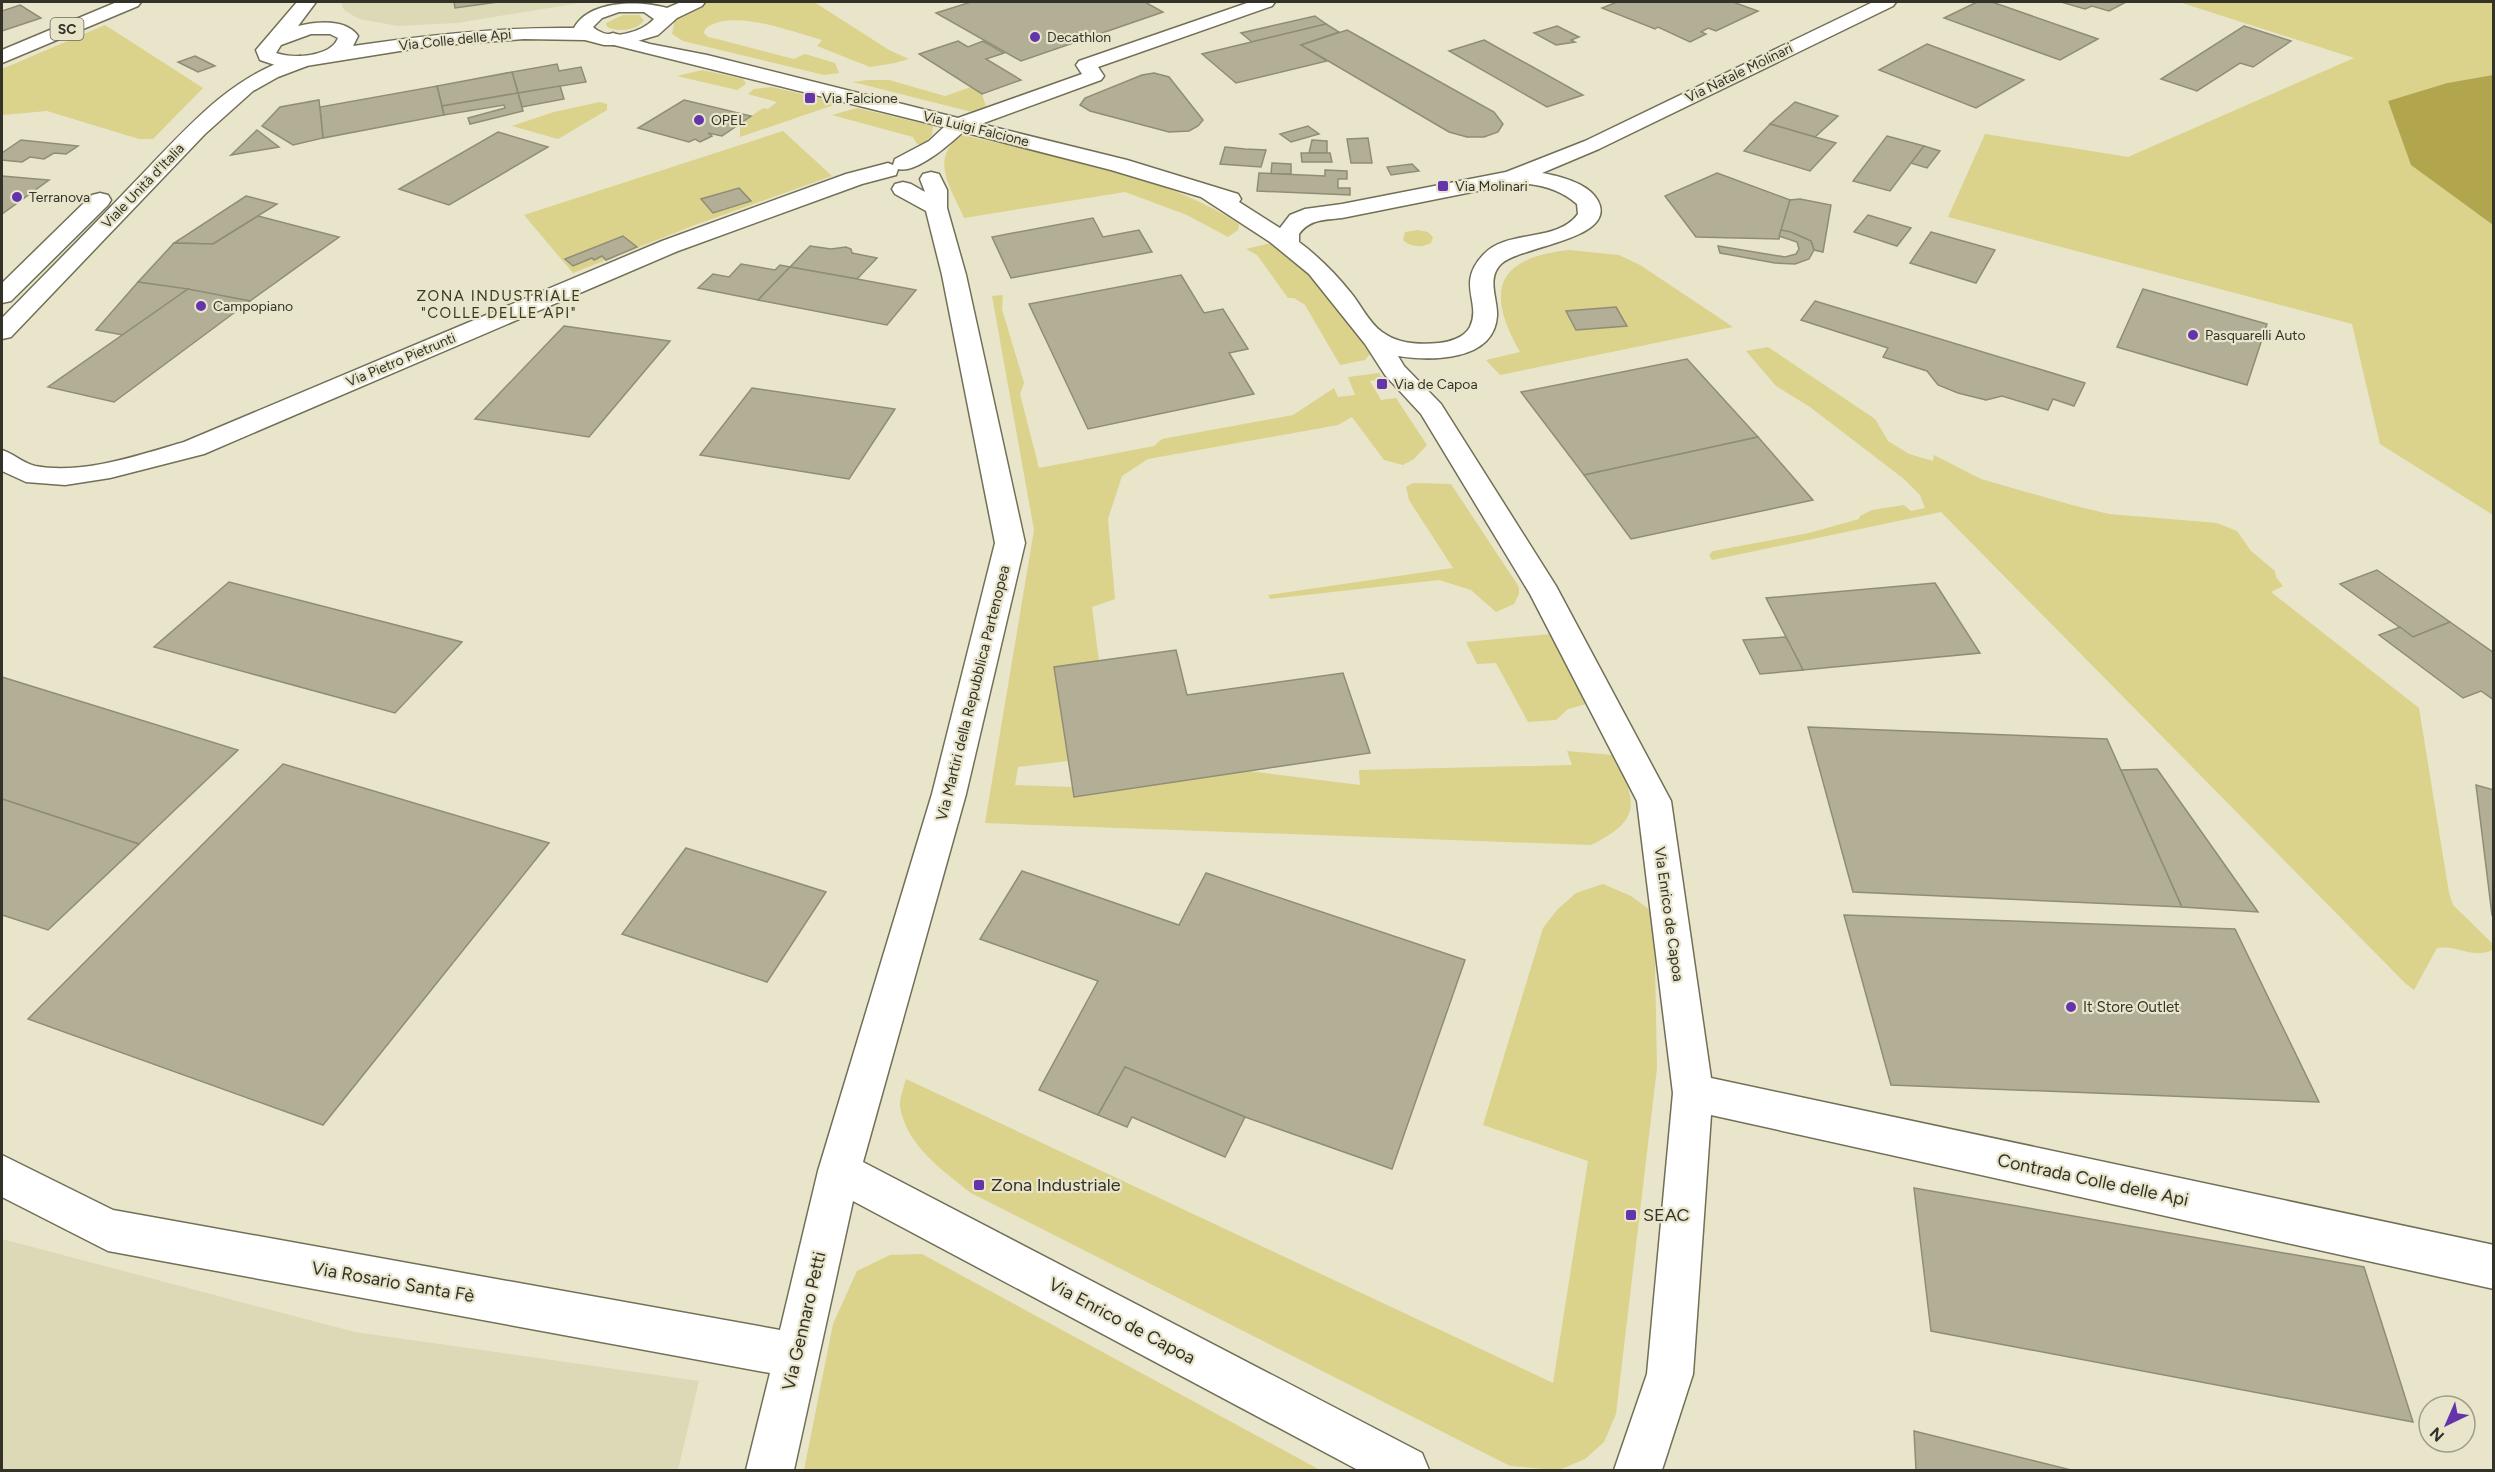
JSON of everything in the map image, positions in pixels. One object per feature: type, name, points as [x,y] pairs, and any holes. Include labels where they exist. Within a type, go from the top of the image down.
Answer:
[{"type":"street","name":"SC","points":[[2,57],[132,2]]},
{"type":"street","points":[[300,62],[273,60],[267,56],[270,46],[287,28],[295,13],[307,2]]},
{"type":"street","points":[[613,39],[639,36],[661,24],[681,8],[696,2]]},
{"type":"street","points":[[959,125],[1094,76],[1086,65],[1266,2]]},
{"type":"street","name":"Via Natale Molinari","points":[[1507,178],[1592,145],[1887,2]]},
{"type":"street","name":"Via Luigi Falcione","points":[[641,4],[663,14],[661,24],[664,39],[707,61]]},
{"type":"street","name":"Via Colle delle Api","points":[[348,36],[481,26],[596,13],[641,4]]},
{"type":"street","points":[[325,9],[323,17],[328,29]]},
{"type":"street","points":[[588,34],[584,31],[583,24],[596,13]]},
{"type":"street","points":[[270,46],[299,32],[328,29],[337,30],[348,36],[348,42],[344,47],[323,57]]},
{"type":"street","name":"Via Colle delle Api","points":[[300,62],[431,40],[524,33],[588,34],[613,39]]},
{"type":"street","name":"Via Luigi Falcione","points":[[613,39],[1119,165],[1209,193],[1268,208],[1313,214],[1342,211],[1507,178]]},
{"type":"street","name":"Viale Unità d'Italia","points":[[2,296],[216,87],[270,46]]},
{"type":"street","name":"Viale Unità d'Italia","points":[[2,332],[198,130],[246,87],[271,73],[300,62]]},
{"type":"street","name":"Via Pietro Pietrunti","points":[[2,459],[24,472],[53,476],[145,461],[194,448],[670,246],[794,202],[851,192],[897,178],[959,125]]},
{"type":"street","points":[[933,186],[936,145]]},
{"type":"street","name":"Via Natale Molinari","points":[[1566,186],[1563,176],[1565,168],[1592,145]]},
{"type":"street","points":[[897,178],[920,165],[933,186]]},
{"type":"street","points":[[1375,339],[1395,347],[1431,352],[1446,351],[1468,342],[1476,337],[1483,325],[1485,309],[1479,283],[1481,273],[1491,259],[1518,244],[1568,232],[1587,220],[1588,202],[1566,186],[1527,177],[1507,178]]},
{"type":"street","points":[[897,178],[933,186]]},
{"type":"street","name":"Via Martiri della Repubblica Partenopea","points":[[839,1171],[949,794],[1010,543],[933,186]]},
{"type":"street","name":"Via Luigi Falcione","points":[[1209,193],[1288,245],[1316,268],[1338,291],[1375,339]]},
{"type":"street","points":[[1288,245],[1287,234],[1293,225],[1313,214]]},
{"type":"street","name":"Via Enrico de Capoa","points":[[1375,339],[1394,370],[1432,410],[1545,593],[1654,801],[1693,1093],[1670,1374],[1638,1470]]},
{"type":"street","name":"Via Enrico de Capoa","points":[[1432,410],[1429,372],[1446,351]]},
{"type":"street","name":"Contrada Colle delle Api","points":[[1693,1093],[2493,1267]]},
{"type":"street","name":"Via Gennaro Petti","points":[[770,1470],[839,1171]]},
{"type":"street","name":"Via Enrico de Capoa","points":[[839,1171],[1405,1470]]},
{"type":"street","name":"Via Rosario Santa Fè","points":[[2,1175],[108,1230],[795,1355]]},
{"type":"shaded area","points":[[342,2],[586,2],[457,23],[398,26],[359,19],[344,10]]},
{"type":"shaded area","points":[[708,2],[814,2],[889,50],[909,59],[870,67],[817,46],[822,40],[762,23],[730,20],[716,23],[705,29],[704,33],[708,37],[794,59],[805,54],[835,63],[839,73],[824,75],[683,41],[672,34],[675,19],[686,11]]},
{"type":"shaded area","points":[[2179,2],[2493,2],[2493,75],[2447,83],[2388,101],[2412,165],[2493,225],[2493,515],[2380,444],[2352,324],[1948,217],[1985,134],[2128,157],[2354,58]]},
{"type":"shaded area","points":[[623,15],[639,15],[644,20],[641,24],[627,29],[617,30],[607,27],[606,23]]},
{"type":"shaded area","points":[[105,25],[203,88],[153,139],[139,139],[47,111],[2,115],[2,69]]},
{"type":"shaded area","points":[[702,70],[743,79],[746,84],[737,90],[677,76]]},
{"type":"shaded area","points":[[2494,75],[2493,225],[2411,165],[2388,101],[2447,83]]},
{"type":"shaded area","points":[[889,80],[945,96],[971,87],[982,94],[986,107],[972,112],[853,82]]},
{"type":"shaded area","points":[[772,87],[834,102],[834,105],[740,137],[740,124],[763,108],[768,109],[777,102],[748,94],[754,89]]},
{"type":"shaded area","points":[[600,102],[607,104],[607,110],[558,139],[512,126],[554,112]]},
{"type":"shaded area","points":[[857,108],[933,126],[932,135],[923,145],[917,144],[913,137],[832,115]]},
{"type":"shaded area","points":[[783,131],[832,176],[695,225],[573,273],[524,215]]},
{"type":"shaded area","points":[[962,135],[1069,159],[1141,179],[1209,206],[1239,224],[1238,230],[1228,237],[1187,215],[1125,192],[964,218],[945,174],[944,163],[946,153]]},
{"type":"shaded area","points":[[1418,230],[1428,232],[1433,237],[1431,243],[1416,246],[1403,240],[1405,232]]},
{"type":"shaded area","points":[[1271,243],[1307,270],[1336,305],[1370,354],[1365,360],[1340,365],[1305,305],[1294,298],[1288,298],[1257,255],[1246,249]]},
{"type":"shaded area","points":[[1569,250],[1619,255],[1640,265],[1733,327],[1500,375],[1486,360],[1520,352],[1503,311],[1501,295],[1504,281],[1512,269],[1526,261],[1544,254]]},
{"type":"shaded area","points":[[1003,295],[1002,309],[1024,383],[1020,394],[1039,468],[1154,446],[1162,439],[1293,415],[1334,388],[1338,397],[1355,395],[1348,377],[1379,373],[1383,379],[1370,381],[1381,400],[1396,398],[1427,445],[1414,459],[1403,465],[1384,460],[1352,417],[1338,425],[1148,459],[1122,476],[1108,519],[1115,599],[1092,607],[1099,661],[1054,668],[1068,761],[1018,767],[1015,785],[1073,787],[1075,797],[1249,771],[1360,785],[1359,770],[1572,765],[1567,751],[1613,755],[1630,797],[1627,817],[1620,827],[1591,845],[985,823],[1034,530],[992,296]]},
{"type":"shaded area","points":[[1768,347],[1875,419],[1888,441],[1909,454],[1933,461],[1934,455],[1981,479],[2109,514],[2217,523],[2237,531],[2251,551],[2275,571],[2276,577],[2283,586],[2271,592],[2419,708],[2449,893],[2453,905],[2493,944],[2493,950],[2471,953],[2452,948],[2437,948],[2414,990],[2405,983],[1941,512],[1712,560],[1709,555],[1713,551],[1809,533],[1859,519],[1860,516],[1872,510],[1904,505],[1911,511],[1925,508],[1920,495],[1904,479],[1810,407],[1776,386],[1746,351]]},
{"type":"shaded area","points":[[1413,483],[1451,484],[1519,587],[1519,594],[1514,604],[1496,612],[1471,590],[1439,580],[1270,599],[1268,595],[1453,568],[1409,500],[1406,487]]},
{"type":"shaded area","points":[[1551,634],[1586,704],[1568,709],[1556,720],[1528,722],[1496,663],[1477,664],[1466,642]]},
{"type":"shaded area","points":[[1603,884],[1631,896],[1654,913],[1657,1068],[1616,1414],[1604,1442],[1585,1459],[1559,1470],[1510,1466],[971,1193],[927,1156],[910,1134],[904,1121],[900,1104],[906,1079],[1553,1383],[1588,1161],[1483,1125],[1543,928],[1557,910],[1576,893]]},
{"type":"shaded area","points":[[2,1239],[355,1332],[699,1381],[678,1470],[2,1470]]},
{"type":"shaded area","points":[[922,1254],[1320,1470],[804,1470],[833,1324],[857,1271],[890,1255]]},
{"type":"building","points":[[454,2],[498,2],[455,8]]},
{"type":"building","name":"Decathlon","points":[[971,2],[1145,2],[1163,12],[1021,61],[936,13]]},
{"type":"building","points":[[1617,2],[1733,2],[1758,11],[1716,31],[1708,28],[1701,32],[1706,34],[1690,42],[1658,27],[1655,29],[1602,8]]},
{"type":"building","points":[[1977,2],[1992,2],[2098,39],[2060,60],[1944,18]]},
{"type":"building","points":[[2061,2],[2126,2],[2109,11],[2092,6],[2085,9]]},
{"type":"building","points":[[20,5],[41,18],[2,31],[2,11]]},
{"type":"building","points":[[1315,16],[1326,24],[1252,42],[1241,33]]},
{"type":"building","points":[[1326,24],[1339,32],[1301,45],[1327,61],[1236,83],[1202,54]]},
{"type":"building","points":[[1557,26],[1579,37],[1571,40],[1575,42],[1556,45],[1534,33]]},
{"type":"building","points":[[2244,26],[2291,41],[2253,67],[2240,63],[2197,91],[2161,79]]},
{"type":"building","points":[[1347,30],[1494,112],[1503,124],[1498,132],[1484,137],[1467,137],[1449,132],[1301,45]]},
{"type":"building","points":[[1484,40],[1583,95],[1547,107],[1449,51]]},
{"type":"building","points":[[958,41],[968,47],[983,41],[1004,53],[986,59],[1021,80],[982,94],[919,54]]},
{"type":"building","points":[[1927,44],[2024,80],[1976,108],[1879,70]]},
{"type":"building","points":[[195,56],[215,66],[198,72],[178,62]]},
{"type":"building","points":[[557,64],[559,71],[581,67],[586,82],[518,93],[512,72]]},
{"type":"building","points":[[512,72],[518,93],[442,106],[437,86]]},
{"type":"building","points":[[1154,73],[1169,77],[1203,120],[1198,126],[1189,131],[1169,132],[1090,111],[1080,105],[1085,98],[1142,75]]},
{"type":"building","points":[[437,86],[444,115],[323,138],[320,107]]},
{"type":"building","points":[[560,86],[564,99],[522,107],[518,93]]},
{"type":"building","points":[[518,93],[523,111],[470,124],[468,118],[505,108],[504,105],[444,115],[442,106]]},
{"type":"building","points":[[319,100],[323,138],[293,145],[262,126],[280,107]]},
{"type":"building","name":"OPEL","points":[[684,100],[751,116],[722,136],[708,133],[712,136],[700,142],[695,139],[689,142],[638,128]]},
{"type":"building","points":[[1795,102],[1838,116],[1815,137],[1770,124]]},
{"type":"building","points":[[1770,124],[1836,143],[1810,171],[1744,151]]},
{"type":"building","points":[[1308,126],[1319,134],[1291,142],[1280,134]]},
{"type":"building","points":[[257,130],[279,147],[231,155]]},
{"type":"building","points":[[498,132],[548,147],[449,205],[399,189]]},
{"type":"building","points":[[1887,136],[1924,146],[1890,191],[1853,181]]},
{"type":"building","points":[[1368,138],[1372,163],[1351,163],[1347,139]]},
{"type":"building","points":[[21,140],[78,146],[66,154],[54,153],[44,159],[30,157],[22,162],[2,160],[2,153]]},
{"type":"building","points":[[1312,140],[1327,141],[1327,153],[1309,153]]},
{"type":"building","points":[[1924,146],[1940,151],[1927,168],[1911,163]]},
{"type":"building","points":[[1225,147],[1266,150],[1261,167],[1220,164]]},
{"type":"building","points":[[1301,153],[1330,153],[1332,162],[1302,162]]},
{"type":"building","points":[[1272,163],[1291,164],[1291,174],[1271,174]]},
{"type":"building","points":[[1412,164],[1419,171],[1391,175],[1387,167]]},
{"type":"building","points":[[1325,170],[1347,171],[1347,179],[1338,179],[1338,188],[1350,188],[1350,195],[1257,191],[1259,173],[1325,176]]},
{"type":"building","points":[[1717,173],[1790,200],[1779,239],[1696,237],[1665,196]]},
{"type":"building","points":[[2,176],[49,180],[2,214]]},
{"type":"building","points":[[739,188],[751,201],[713,213],[701,199]]},
{"type":"building","points":[[246,196],[277,204],[213,244],[174,243]]},
{"type":"building","points":[[1800,199],[1831,205],[1823,252],[1814,250],[1811,241],[1781,230],[1790,200]]},
{"type":"building","points":[[1868,215],[1911,228],[1897,246],[1854,232]]},
{"type":"building","points":[[258,216],[339,237],[250,301],[138,282],[174,243],[213,244]]},
{"type":"building","points":[[1093,218],[1103,237],[1139,230],[1152,252],[1011,278],[992,237]]},
{"type":"building","points":[[1781,230],[1811,241],[1814,250],[1809,259],[1795,264],[1775,263],[1720,253],[1718,246],[1785,257],[1796,254],[1799,249],[1797,242],[1779,236]]},
{"type":"building","points":[[1931,232],[1995,250],[1976,283],[1910,263]]},
{"type":"building","points":[[623,236],[637,247],[606,260],[602,256],[573,266],[565,259]]},
{"type":"building","points":[[810,246],[831,249],[846,247],[851,249],[852,253],[877,258],[857,279],[790,267]]},
{"type":"building","points":[[741,264],[775,270],[780,265],[790,267],[758,300],[698,288],[713,274],[729,277]]},
{"type":"building","points":[[790,267],[916,290],[887,325],[758,300]]},
{"type":"building","points":[[1181,275],[1204,313],[1223,309],[1248,349],[1229,353],[1254,394],[1088,429],[1029,304]]},
{"type":"building","points":[[138,282],[188,289],[123,335],[96,330]]},
{"type":"building","points":[[188,289],[250,301],[114,402],[48,387]]},
{"type":"building","name":"Pasquarelli Auto","points":[[2143,289],[2267,324],[2247,385],[2117,347]]},
{"type":"building","points":[[1815,301],[2085,383],[2074,406],[2053,399],[2048,410],[2002,396],[1986,400],[1958,393],[1938,385],[1927,371],[1883,357],[1888,348],[1801,320]]},
{"type":"building","points":[[1616,307],[1627,326],[1576,330],[1566,311]]},
{"type":"building","points":[[564,326],[670,341],[589,437],[475,419]]},
{"type":"building","points":[[1687,359],[1758,437],[1584,475],[1521,392]]},
{"type":"building","points":[[752,388],[895,409],[849,479],[700,455]]},
{"type":"building","points":[[1758,437],[1813,500],[1631,539],[1584,475]]},
{"type":"building","points":[[2377,570],[2450,622],[2413,637],[2340,584]]},
{"type":"building","points":[[229,582],[462,642],[395,713],[154,647]]},
{"type":"building","points":[[1935,583],[1980,653],[1803,670],[1766,598]]},
{"type":"building","points":[[2450,622],[2494,653],[2494,700],[2481,691],[2463,698],[2379,635],[2400,627],[2413,637]]},
{"type":"building","points":[[1786,637],[1803,670],[1760,674],[1743,640]]},
{"type":"building","points":[[1176,650],[1187,695],[1343,673],[1370,753],[1074,797],[1054,667]]},
{"type":"building","points":[[2,677],[238,750],[139,844],[2,799]]},
{"type":"building","points":[[1808,727],[2107,739],[2182,907],[1853,892]]},
{"type":"building","points":[[283,764],[549,843],[323,1125],[28,1019]]},
{"type":"building","points":[[2157,769],[2258,912],[2182,907],[2121,770]]},
{"type":"building","points":[[2476,785],[2494,790],[2494,915],[2492,915]]},
{"type":"building","points":[[2,799],[139,844],[48,930],[2,915]]},
{"type":"building","points":[[686,848],[826,892],[767,982],[622,934]]},
{"type":"building","points":[[1022,871],[1179,925],[1206,873],[1465,960],[1392,1169],[1245,1117],[1125,1067],[1098,1115],[1039,1090],[1098,981],[980,939]]},
{"type":"building","name":"It Store Outlet","points":[[1844,915],[2235,929],[2319,1102],[1891,1085]]},
{"type":"building","points":[[1125,1067],[1245,1117],[1225,1157],[1132,1117],[1127,1127],[1098,1115]]},
{"type":"building","points":[[1914,1188],[2364,1267],[2413,1422],[1931,1331]]},
{"type":"building","points":[[1914,1431],[2071,1470],[1916,1470]]},
{"type":"place","name":"Decathlon","points":[[1035,37]]},
{"type":"place","name":"Via Falcione","points":[[810,98]]},
{"type":"place","name":"OPEL","points":[[699,120]]},
{"type":"place","name":"Via Molinari","points":[[1443,186]]},
{"type":"place","name":"Terranova","points":[[17,197]]},
{"type":"place","name":"Campopiano","points":[[201,306]]},
{"type":"place","name":"Pasquarelli Auto","points":[[2193,335]]},
{"type":"place","name":"Via de Capoa","points":[[1382,384]]},
{"type":"place","name":"It Store Outlet","points":[[2071,1007]]},
{"type":"place","name":"Zona Industriale","points":[[979,1185]]},
{"type":"place","name":"SEAC","points":[[1631,1215]]},
{"type":"district","name":"ZONA INDUSTRIALE \"COLLE DELLE API\"","points":[[499,304]]}]
